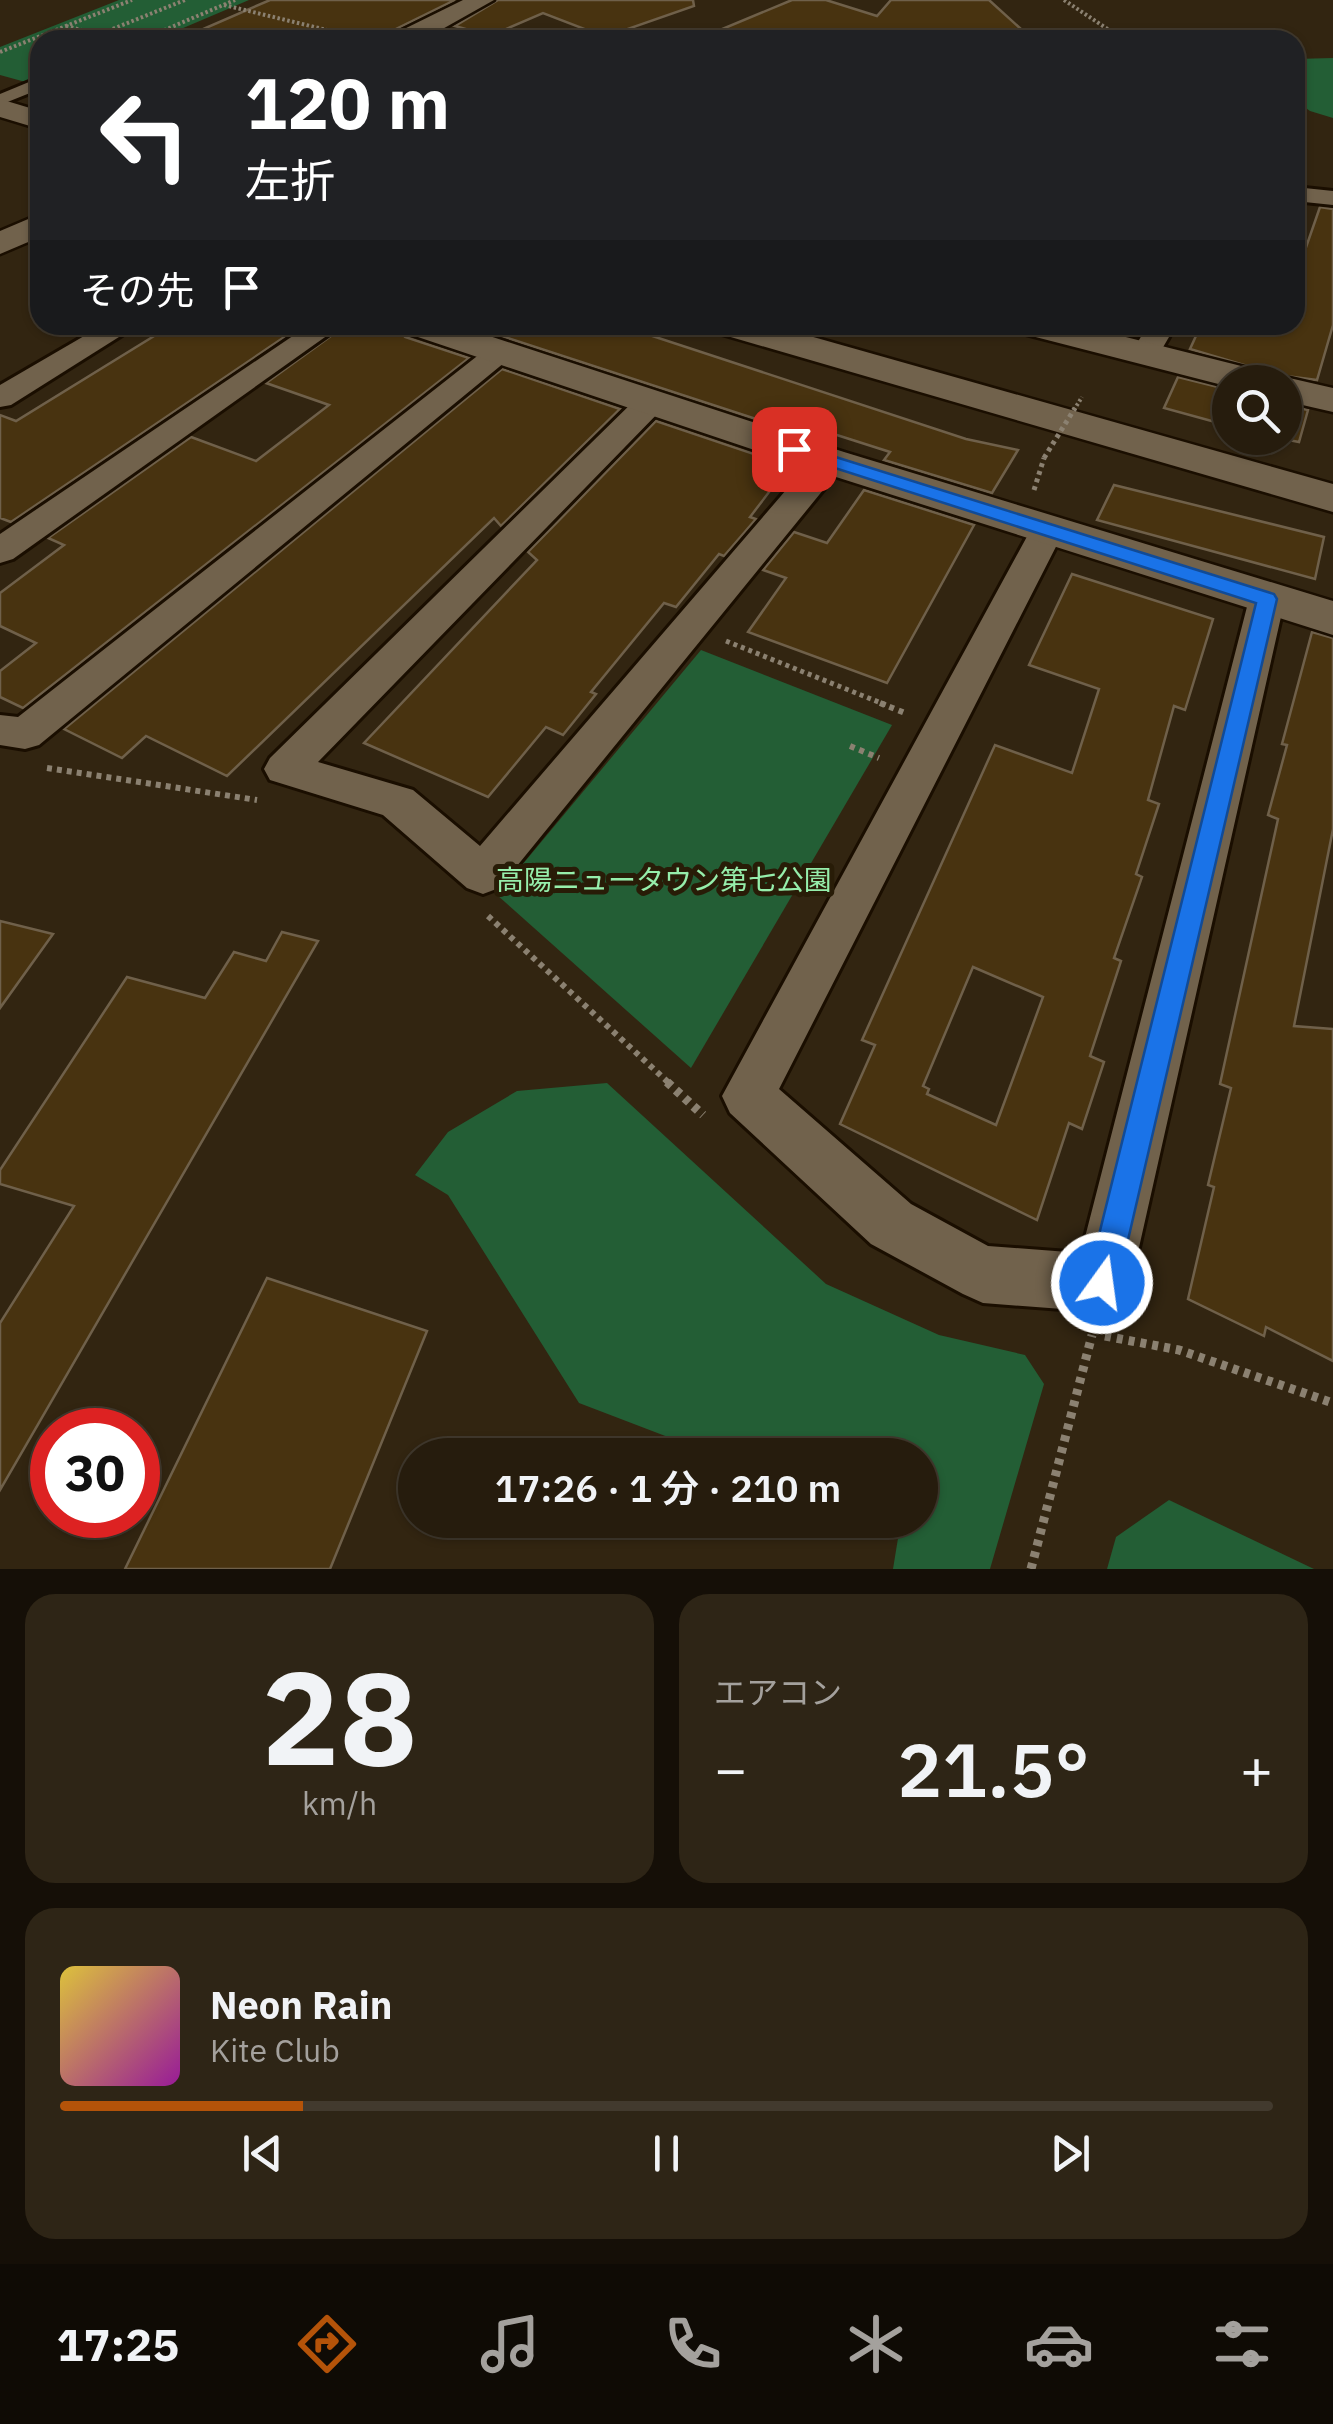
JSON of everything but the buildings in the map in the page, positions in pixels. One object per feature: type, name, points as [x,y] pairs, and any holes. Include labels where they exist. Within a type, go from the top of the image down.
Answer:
[{"type":"street","points":[[423,30],[482,0]]},
{"type":"street","points":[[0,100],[30,87]]},
{"type":"street","points":[[0,108],[30,117]]},
{"type":"street","points":[[1305,195],[1333,198]]},
{"type":"street","points":[[0,244],[30,229]]},
{"type":"street","points":[[0,398],[107,335]]},
{"type":"street","points":[[0,551],[313,335]]},
{"type":"street","points":[[449,335],[1047,531],[1333,618]]},
{"type":"street","points":[[765,335],[1333,498]]},
{"type":"street","points":[[1113,335],[1153,340],[1216,365]]},
{"type":"street","points":[[0,730],[24,734],[500,352]]},
{"type":"street","points":[[1302,393],[1333,400]]},
{"type":"street","points":[[652,402],[285,769],[398,802],[483,876],[829,461]]},
{"type":"street","points":[[1047,531],[748,1096],[891,1224],[983,1274],[1102,1283],[1267,599]]},
{"type":"path","points":[[56,30],[132,0]]},
{"type":"path","points":[[169,0],[182,1]]},
{"type":"path","points":[[164,30],[235,0]]},
{"type":"path","points":[[1064,0],[1109,30]]},
{"type":"path","points":[[110,30],[182,1]]},
{"type":"path","points":[[224,5],[327,30]]},
{"type":"path","points":[[66,26],[82,30]]},
{"type":"path","points":[[2,51],[30,40]]},
{"type":"path","points":[[2,51],[22,55]]},
{"type":"path","points":[[1044,458],[1082,397]]},
{"type":"path","points":[[691,626],[910,716]]},
{"type":"path","points":[[850,746],[885,760]]},
{"type":"path","points":[[39,766],[276,803]]},
{"type":"path","points":[[486,914],[716,1127]]},
{"type":"path","points":[[1074,1331],[1178,1350],[1333,1403]]},
{"type":"path","points":[[1031,1569],[1092,1334]]},
{"type":"green space","points":[[119,0],[249,0],[178,30],[43,30]]},
{"type":"green space","points":[[30,35],[30,83],[0,75],[0,47]]},
{"type":"green space","points":[[1333,58],[1333,118],[1305,107],[1305,59]]},
{"type":"green space","name":"高陽ニュータウン第七公園","points":[[701,650],[892,725],[691,1068],[497,895]]},
{"type":"green space","points":[[607,1083],[826,1284],[939,1335],[1025,1355],[1044,1384],[990,1569],[893,1569],[898,1538],[938,1538],[938,1438],[671,1438],[579,1403],[448,1195],[415,1175],[448,1132],[517,1091]]},
{"type":"green space","points":[[1169,1500],[1314,1569],[1107,1569],[1116,1537]]},
{"type":"route","points":[[794,449],[1267,599],[1102,1283]]}]
